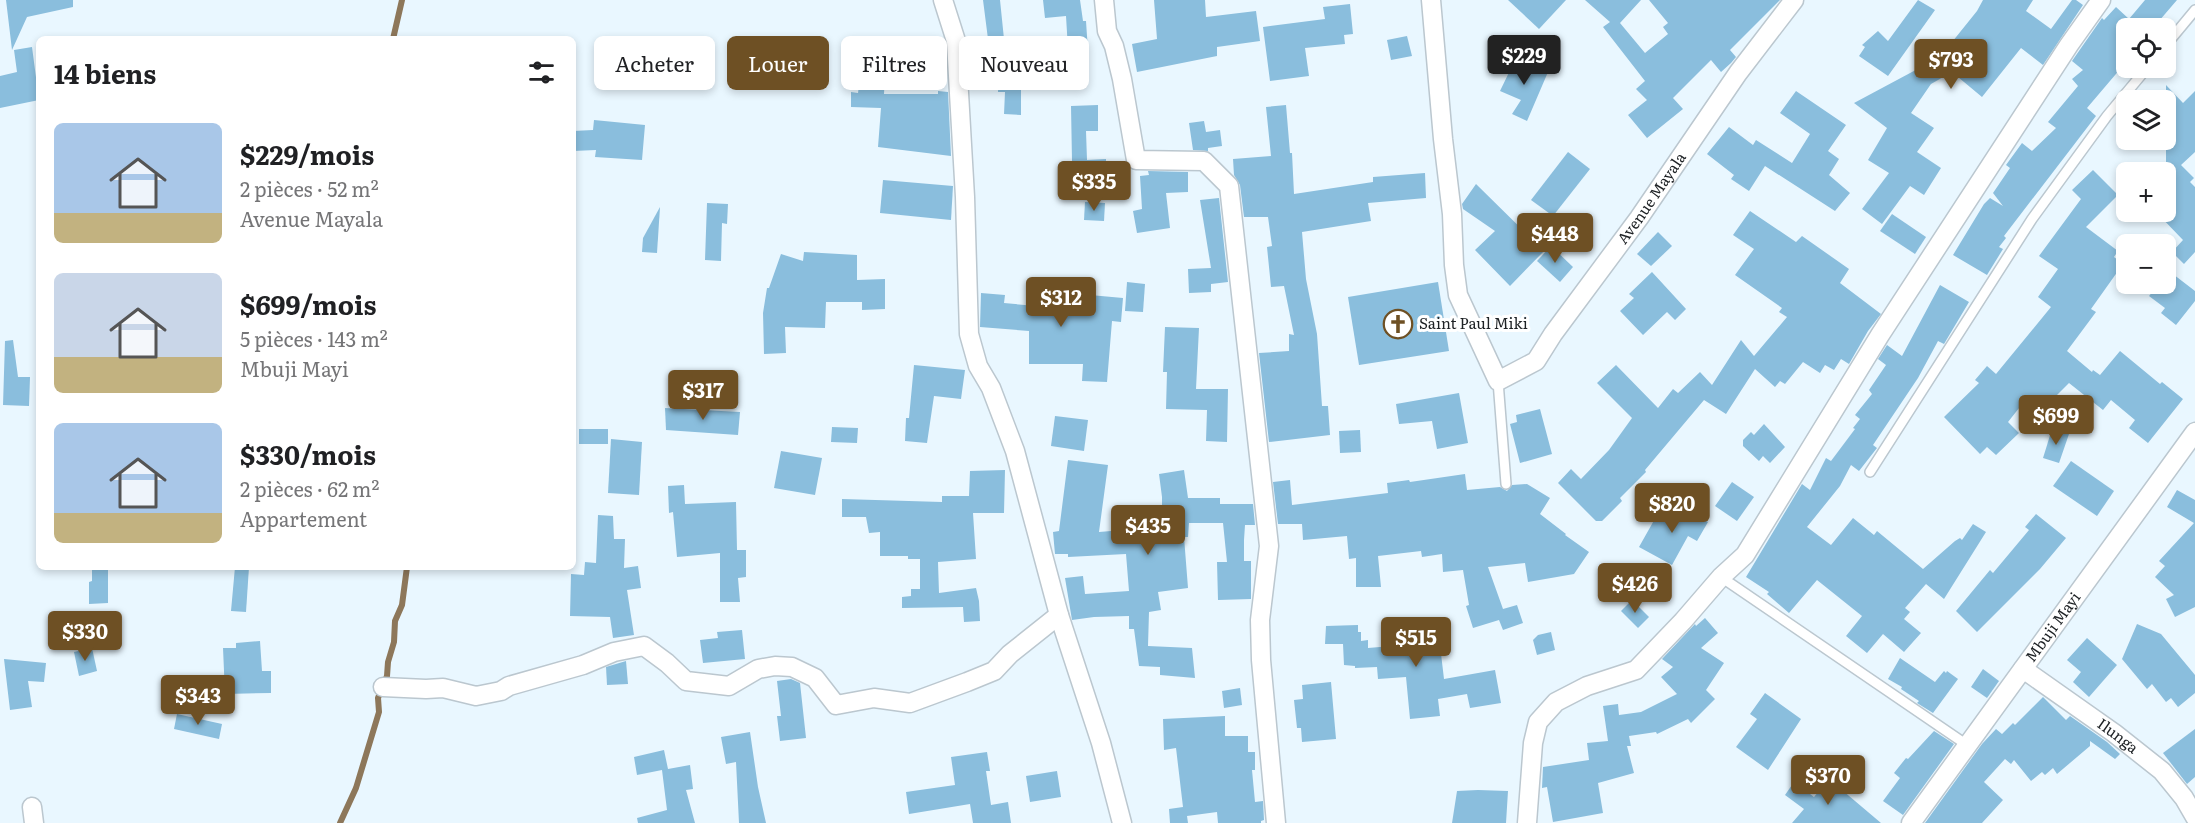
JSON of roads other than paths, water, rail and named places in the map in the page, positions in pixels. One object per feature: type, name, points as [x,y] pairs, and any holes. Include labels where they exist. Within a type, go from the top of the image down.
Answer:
[{"type":"street","points":[[943,0],[956,41],[965,197],[969,334],[978,366],[991,388],[1015,451],[1059,615],[1101,743],[1122,823]]},
{"type":"street","points":[[1104,0],[1107,31],[1114,46],[1122,79],[1136,160],[1204,161],[1228,186],[1269,546],[1260,620],[1261,660],[1276,823]]},
{"type":"street","points":[[1431,0],[1458,295],[1498,381]]},
{"type":"street","name":"Avenue Mayala","points":[[1498,381],[1536,360],[1639,218],[1738,73],[1794,0]]},
{"type":"street","points":[[1527,823],[1533,743],[1538,722],[1556,702],[1587,686],[1636,670],[1721,577],[1745,555],[1880,335],[2069,45],[2101,0]]},
{"type":"street","name":"Mbuji Mayi","points":[[1911,823],[2195,432]]},
{"type":"street","points":[[383,687],[443,688],[476,696],[501,691],[509,686],[583,665],[614,652],[644,646],[686,681],[729,686],[758,669],[775,666],[792,667],[814,678],[836,705],[874,698],[910,703],[994,671],[1010,654],[1059,615]]},
{"type":"street","name":"Ilunga","points":[[2023,669],[2114,733],[2163,771],[2184,798],[2195,818]]},
{"type":"lane","points":[[2176,33],[2195,10]]},
{"type":"lane","points":[[1870,472],[2032,219],[2107,116],[2139,78]]},
{"type":"lane","points":[[1498,381],[1506,484]]},
{"type":"lane","points":[[1721,577],[1967,745]]},
{"type":"waterway","points":[[394,36],[402,0]]},
{"type":"waterway","points":[[340,823],[356,788],[379,712],[378,698],[387,676],[388,662],[394,642],[395,621],[402,605],[407,570]]},
{"type":"place","name":"Saint Paul Miki","points":[[1398,324]]}]
